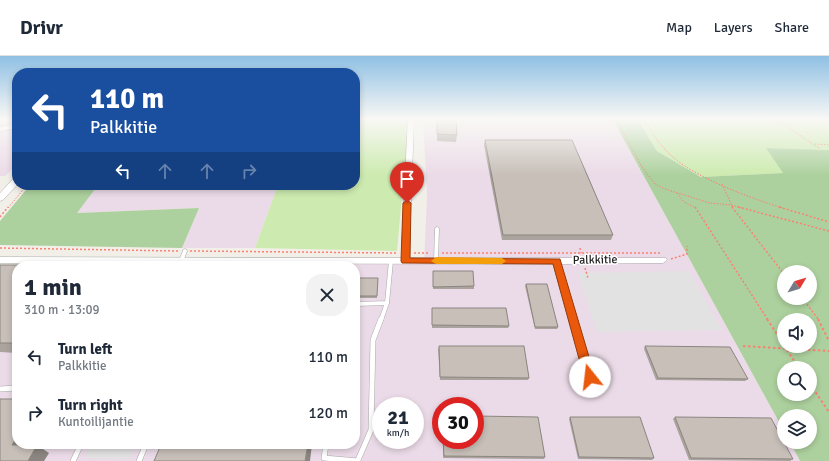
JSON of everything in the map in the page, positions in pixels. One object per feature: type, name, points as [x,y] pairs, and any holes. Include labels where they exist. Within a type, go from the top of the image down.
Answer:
[{"type":"street","points":[[405,257],[410,138]]},
{"type":"street","points":[[0,198],[12,185]]},
{"type":"street","name":"Palkkitie","points":[[360,261],[391,261],[405,257],[556,261],[661,256]]},
{"type":"street","name":"Palkkitie","points":[[1,260],[61,261]]},
{"type":"street","points":[[556,261],[594,392]]},
{"type":"lane","points":[[436,257],[437,229]]},
{"type":"lane","points":[[181,261],[185,251]]},
{"type":"lane","points":[[325,449],[324,458],[358,461],[371,430],[373,340],[388,303],[391,261]]},
{"type":"lane","points":[[360,304],[388,303]]},
{"type":"lane","points":[[0,389],[12,388]]},
{"type":"lane","points":[[73,461],[79,449]]},
{"type":"lane","points":[[139,461],[144,449]]},
{"type":"path","points":[[626,138],[642,167],[655,184],[710,202],[732,205],[829,231]]},
{"type":"path","points":[[655,138],[674,158],[696,173],[763,202],[829,222]]},
{"type":"path","points":[[805,138],[819,148]]},
{"type":"path","points":[[815,144],[829,145]]},
{"type":"path","points":[[722,184],[732,205],[777,265]]},
{"type":"path","points":[[0,216],[23,190]]},
{"type":"path","points":[[676,192],[684,202],[695,207],[777,335]]},
{"type":"path","points":[[0,248],[405,257],[681,257],[687,254],[688,246]]},
{"type":"path","points":[[807,305],[819,320],[829,341]]},
{"type":"path","points":[[743,346],[777,347]]},
{"type":"path","points":[[817,350],[829,351]]},
{"type":"path","points":[[817,394],[829,412]]},
{"type":"shaded area","points":[[0,138],[12,138],[12,170],[5,176],[0,176]]},
{"type":"shaded area","points":[[424,138],[623,138],[777,418],[777,449],[794,449],[800,461],[0,461],[0,266],[12,266],[12,449],[360,449],[360,263],[424,263],[427,196]]},
{"type":"shaded area","points":[[93,190],[276,190],[255,248],[182,248],[199,208],[76,213]]},
{"type":"shaded area","points":[[689,271],[722,330],[597,332],[578,273]]},
{"type":"shaded area","points":[[88,449],[134,449],[130,459],[84,458]]},
{"type":"green space","points":[[360,138],[407,138],[397,251],[255,248],[276,190],[360,190]]},
{"type":"green space","points":[[623,138],[649,138],[657,151],[701,177],[783,173],[766,148],[829,150],[829,461],[800,461],[794,449],[817,449],[817,409],[777,409],[777,418]]},
{"type":"green space","points":[[649,138],[829,138],[829,150],[767,148],[783,173],[702,177],[657,151]]},
{"type":"green space","points":[[26,190],[94,190],[77,213],[199,208],[182,248],[0,245],[0,221]]},
{"type":"building","points":[[485,140],[572,140],[613,235],[503,235]]},
{"type":"building","points":[[0,265],[12,265],[12,343],[0,343]]},
{"type":"building","points":[[433,271],[473,271],[474,286],[433,287]]},
{"type":"building","points":[[360,278],[378,278],[377,296],[360,296]]},
{"type":"building","points":[[526,284],[547,284],[558,327],[535,327]]},
{"type":"building","points":[[432,308],[506,308],[509,326],[432,325]]},
{"type":"building","points":[[439,346],[524,346],[529,378],[440,377]]},
{"type":"building","points":[[645,346],[730,347],[748,379],[658,378]]},
{"type":"building","points":[[0,399],[12,399],[12,449],[35,449],[28,461],[0,461]]},
{"type":"building","points":[[484,416],[538,417],[545,457],[444,456],[444,449],[484,449]]},
{"type":"building","points":[[570,417],[640,417],[654,458],[579,457]]},
{"type":"building","points":[[675,417],[771,418],[777,429],[777,449],[788,449],[793,459],[691,458]]},
{"type":"building","points":[[159,449],[307,449],[305,461],[154,461]]},
{"type":"slow traffic","points":[[436,261],[502,261]]},
{"type":"route","points":[[407,203],[405,261],[556,261],[590,377]]}]
